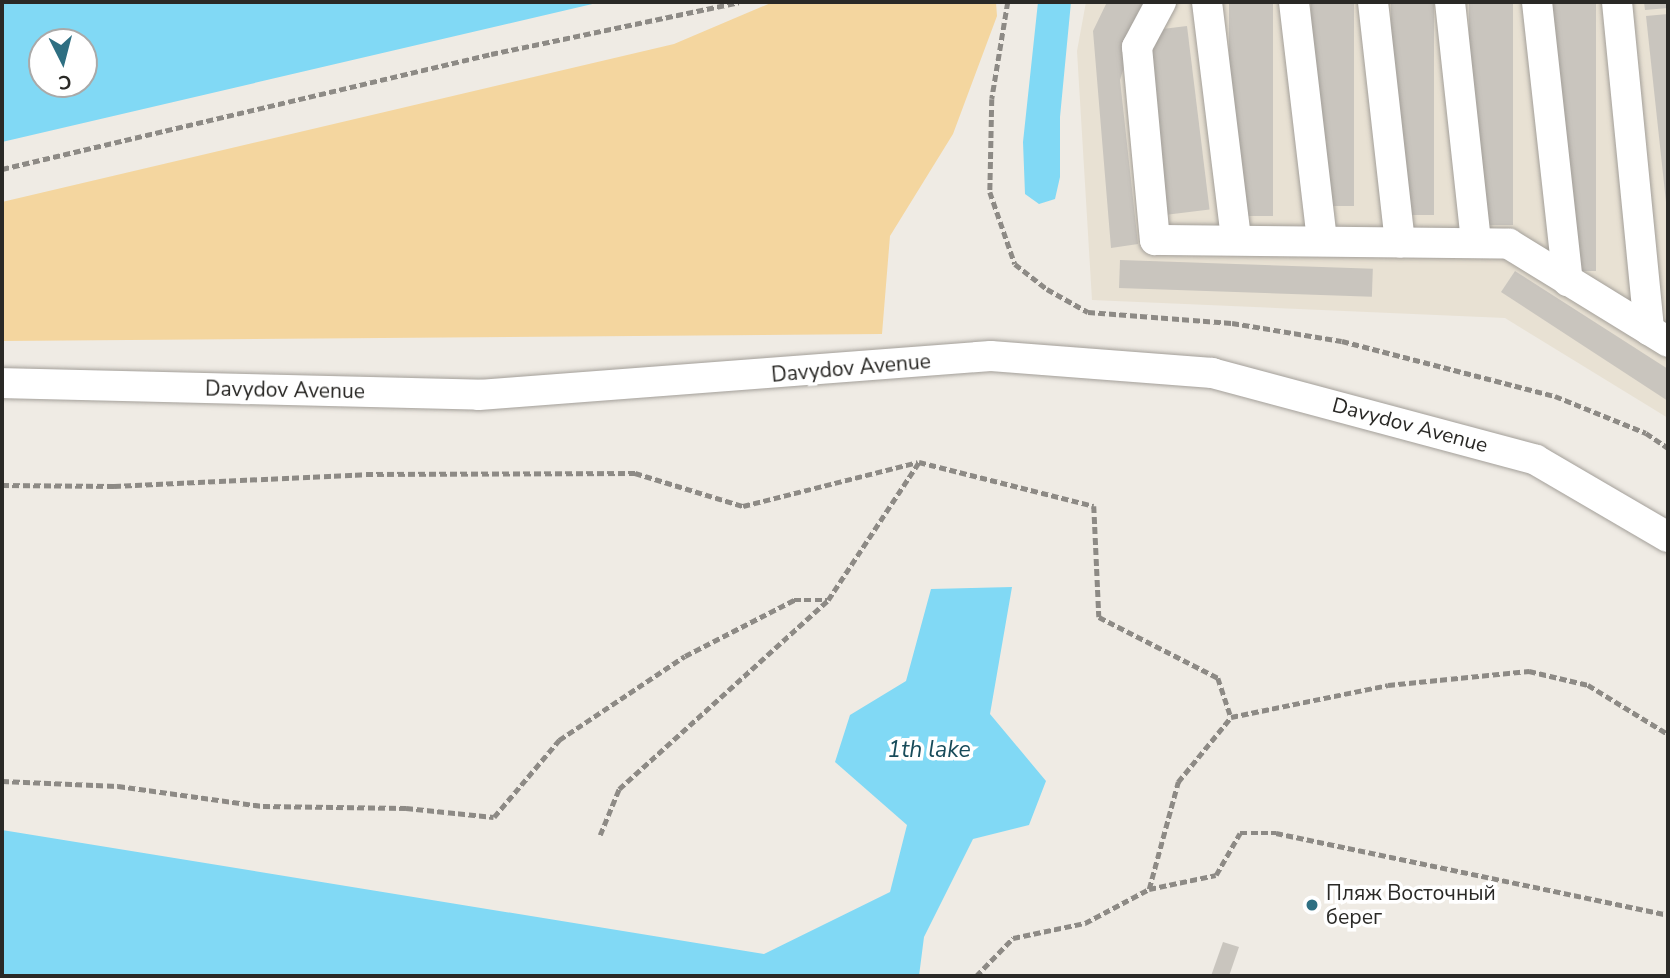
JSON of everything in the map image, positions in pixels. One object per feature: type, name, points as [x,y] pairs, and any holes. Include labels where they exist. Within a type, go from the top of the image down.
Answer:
[{"type":"street","points":[[1161,2],[1137,47],[1155,240],[1236,238],[1509,244],[1659,336]]},
{"type":"street","points":[[1207,2],[1236,238]]},
{"type":"street","points":[[1294,2],[1322,240]]},
{"type":"street","points":[[1373,2],[1400,242]]},
{"type":"street","points":[[1450,2],[1476,243]]},
{"type":"street","points":[[1537,2],[1568,281]]},
{"type":"street","points":[[1617,2],[1659,336]]},
{"type":"street","name":"Davydov Avenue","points":[[2,383],[479,395],[991,356],[1212,373],[1535,460],[1668,537]]},
{"type":"path","points":[[2,169],[491,54],[740,2]]},
{"type":"path","points":[[1007,2],[992,99],[990,192],[1015,264],[1047,289],[1088,312],[1232,323],[1342,341],[1555,396],[1646,433],[1668,448]]},
{"type":"path","points":[[2,485],[114,486],[366,474],[635,473],[744,506],[919,462],[1094,506],[1099,617],[1218,678],[1231,717]]},
{"type":"path","points":[[600,835],[619,789],[697,723],[828,600],[919,462]]},
{"type":"path","points":[[2,781],[118,786],[264,806],[406,808],[494,817],[559,740],[673,664],[794,600],[828,600]]},
{"type":"path","points":[[1149,889],[1178,782],[1231,717],[1388,685],[1528,671],[1588,685],[1668,733]]},
{"type":"path","points":[[975,976],[1013,939],[1085,922],[1149,889],[1216,875],[1240,833],[1276,833],[1668,915]]},
{"type":"shaded area","points":[[773,2],[996,2],[997,16],[953,134],[890,236],[882,334],[2,341],[2,202],[674,44]]},
{"type":"shaded area","points":[[1086,2],[1668,2],[1668,418],[1505,318],[1092,300],[1077,51]]},
{"type":"water","points":[[2,2],[601,2],[2,142]]},
{"type":"water","points":[[1038,2],[1071,2],[1060,117],[1060,177],[1055,199],[1039,204],[1025,194],[1023,142]]},
{"type":"water","name":"1th lake","points":[[1012,587],[990,714],[1046,781],[1029,825],[973,839],[924,937],[919,976],[2,976],[2,830],[764,954],[890,892],[907,825],[835,762],[850,715],[906,681],[931,589]]},
{"type":"building","points":[[1107,2],[1144,2],[1120,80],[1138,244],[1111,248],[1093,31]]},
{"type":"building","points":[[1229,2],[1273,2],[1273,216],[1229,216]]},
{"type":"building","points":[[1311,2],[1354,2],[1354,206],[1311,206]]},
{"type":"building","points":[[1391,2],[1434,2],[1434,215],[1391,215]]},
{"type":"building","points":[[1469,2],[1513,2],[1513,225],[1469,225]]},
{"type":"building","points":[[1553,2],[1596,2],[1596,271],[1553,271]]},
{"type":"building","points":[[1644,2],[1668,2],[1668,8],[1645,10]]},
{"type":"building","points":[[1668,14],[1668,201],[1666,202],[1646,16]]},
{"type":"building","points":[[1187,26],[1210,210],[1167,215],[1144,31]]},
{"type":"building","points":[[1120,260],[1373,269],[1372,297],[1119,288]]},
{"type":"building","points":[[1515,271],[1668,369],[1668,401],[1501,292]]},
{"type":"building","points":[[1223,942],[1239,947],[1229,976],[1211,976]]},
{"type":"place","name":"Пляж Восточный берег","points":[[1312,905]]}]
